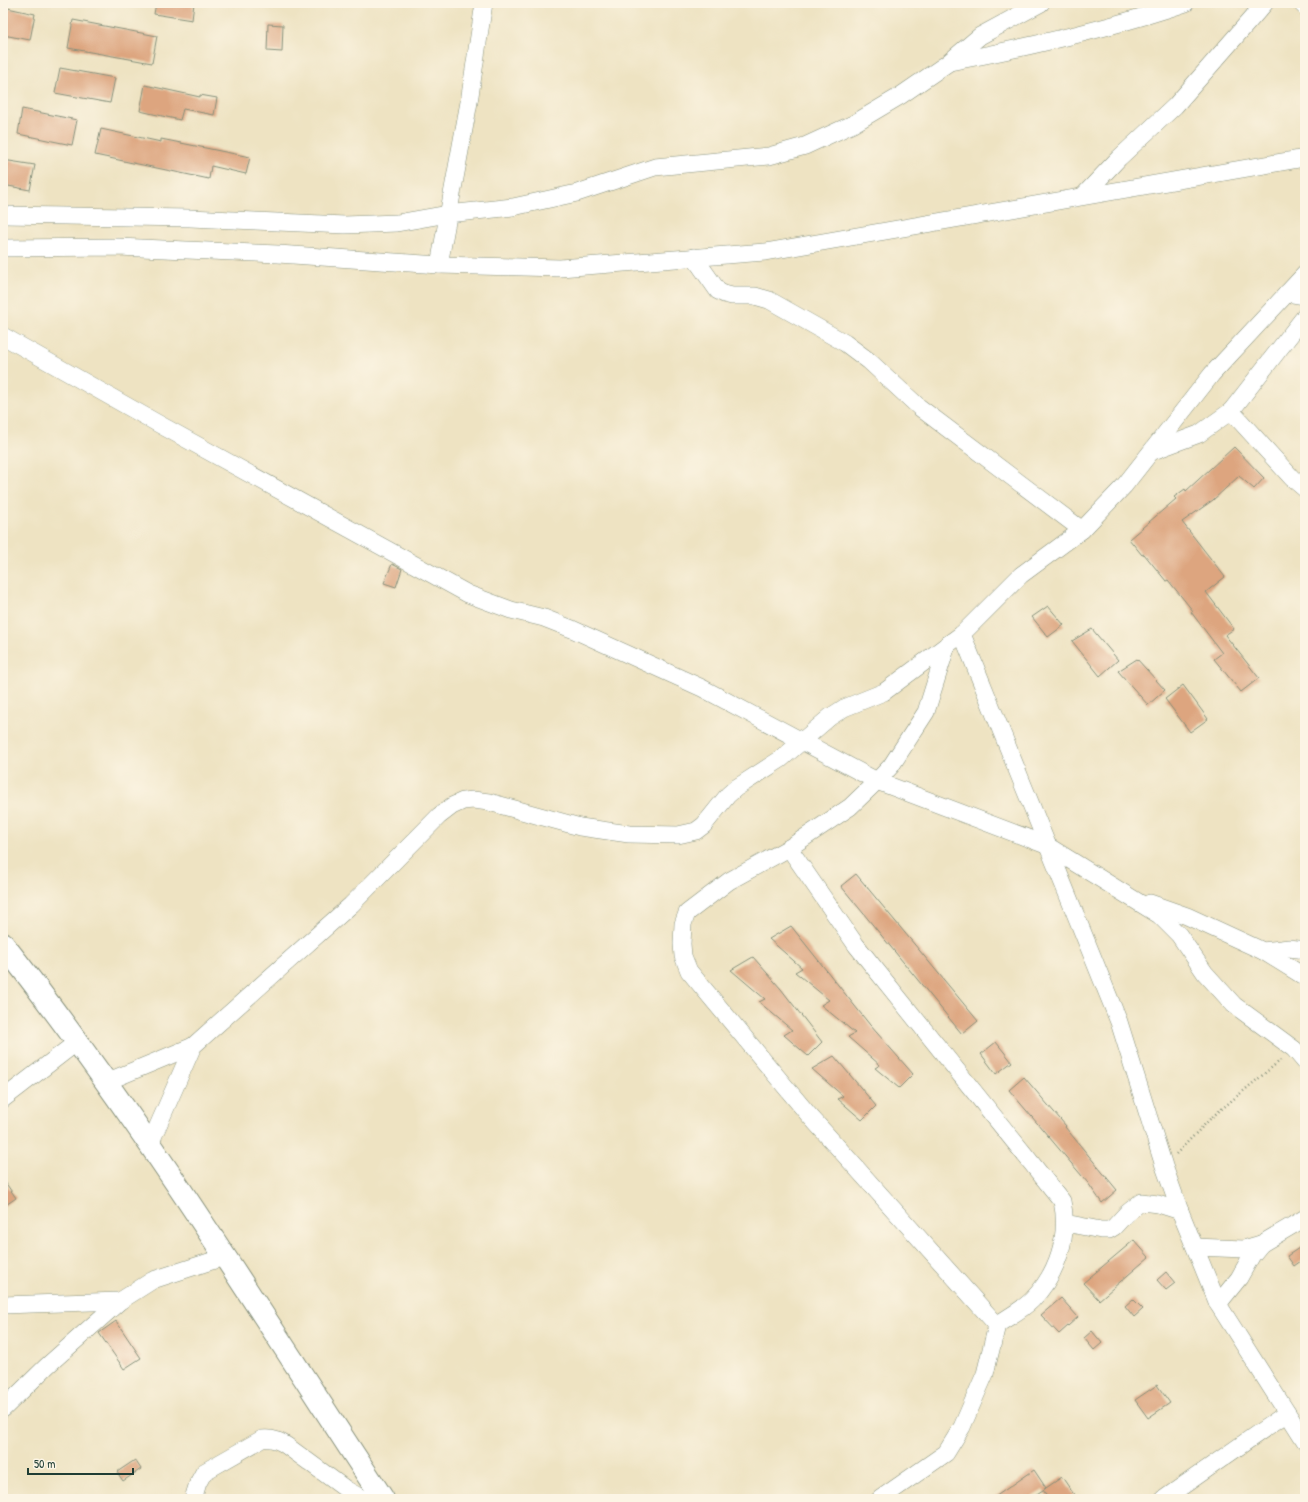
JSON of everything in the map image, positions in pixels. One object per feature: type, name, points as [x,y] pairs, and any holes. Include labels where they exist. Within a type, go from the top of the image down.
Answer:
[{"type":"main road","points":[[3,944],[77,1042],[150,1144],[383,1499]]},
{"type":"street","points":[[439,265],[469,102],[484,3]]},
{"type":"street","points":[[3,215],[190,218],[345,225],[397,223],[448,214],[513,207],[577,193],[656,167],[769,156],[805,146],[852,124],[900,96],[948,62],[980,36],[1041,3]]},
{"type":"street","points":[[948,62],[1074,36],[1140,18],[1186,3]]},
{"type":"street","points":[[1084,196],[1119,158],[1175,106],[1265,3]]},
{"type":"street","points":[[1301,3],[1305,7]]},
{"type":"street","points":[[3,248],[118,247],[278,254],[439,265],[560,268],[765,252],[1305,158]]},
{"type":"street","points":[[694,257],[718,290],[724,294],[732,296],[755,296],[769,300],[845,343],[869,361],[919,407],[1082,530]]},
{"type":"street","points":[[106,1082],[193,1046],[351,905],[439,816],[452,806],[463,801],[473,800],[489,802],[580,827],[629,834],[678,835],[696,831],[704,825],[728,795],[781,760],[830,717],[844,708],[884,692],[962,634],[1021,575],[1082,530],[1124,486],[1212,374],[1305,274]]},
{"type":"street","points":[[1287,293],[1305,296]]},
{"type":"street","points":[[1153,451],[1199,434],[1231,411],[1305,316]]},
{"type":"street","points":[[3,336],[157,424],[468,594],[511,610],[544,618],[572,629],[702,688],[877,781],[1046,845],[1159,915],[1179,936],[1205,973],[1234,1006],[1300,1056]]},
{"type":"street","points":[[1231,411],[1305,489]]},
{"type":"street","points":[[962,634],[1046,845],[1119,1022],[1180,1212],[1218,1304],[1305,1441]]},
{"type":"street","points":[[947,645],[926,712],[891,766],[850,807],[788,848],[729,881],[687,913],[683,924],[682,944],[689,971],[808,1114],[997,1326]]},
{"type":"street","points":[[788,848],[856,946],[1062,1201],[1065,1223],[1063,1240],[1055,1270],[1031,1300],[997,1326],[985,1374],[962,1427],[946,1453],[880,1499]]},
{"type":"street","points":[[1125,895],[1187,916],[1263,951],[1305,977]]},
{"type":"street","points":[[1263,951],[1289,948],[1305,950]]},
{"type":"street","points":[[3,1099],[77,1042]]},
{"type":"street","points":[[150,1144],[193,1046]]},
{"type":"street","points":[[1065,1223],[1101,1230],[1109,1230],[1114,1228],[1126,1214],[1141,1202],[1158,1204],[1180,1212]]},
{"type":"street","points":[[1195,1247],[1244,1250],[1261,1244],[1305,1218]]},
{"type":"street","points":[[1218,1304],[1239,1278],[1252,1255],[1261,1244]]},
{"type":"street","points":[[3,1409],[47,1366],[120,1301],[153,1280],[224,1257]]},
{"type":"street","points":[[3,1305],[120,1301]]},
{"type":"street","points":[[1164,1499],[1287,1413]]},
{"type":"street","points":[[193,1499],[198,1483],[204,1472],[262,1439],[270,1438],[279,1440],[347,1490],[363,1499]]},
{"type":"path","points":[[1164,1166],[1212,1117],[1244,1092],[1260,1076],[1300,1056]]},
{"type":"building","points":[[156,3],[194,3],[192,20],[154,14]]},
{"type":"building","points":[[3,7],[35,14],[30,40],[3,35]]},
{"type":"building","points":[[73,20],[157,36],[152,63],[68,48]]},
{"type":"building","points":[[268,24],[283,25],[282,52],[267,51]]},
{"type":"building","points":[[60,68],[115,78],[110,103],[55,93]]},
{"type":"building","points":[[145,85],[200,97],[200,95],[217,98],[214,115],[183,109],[180,120],[140,111]]},
{"type":"building","points":[[22,109],[77,120],[72,145],[18,134]]},
{"type":"building","points":[[101,129],[161,142],[161,139],[250,157],[246,174],[211,166],[209,179],[95,155]]},
{"type":"building","points":[[3,160],[35,165],[30,190],[3,185]]},
{"type":"building","points":[[1234,447],[1264,478],[1254,489],[1239,476],[1213,500],[1182,522],[1225,577],[1206,592],[1234,629],[1225,635],[1259,678],[1241,692],[1214,659],[1222,653],[1191,612],[1193,611],[1168,580],[1166,581],[1144,554],[1142,555],[1129,539],[1176,499],[1174,497],[1185,489],[1186,491]]},
{"type":"building","points":[[392,564],[402,569],[396,587],[384,583]]},
{"type":"building","points":[[1048,606],[1064,625],[1048,637],[1032,617]]},
{"type":"building","points":[[1092,629],[1118,660],[1100,676],[1072,641]]},
{"type":"building","points":[[1137,659],[1165,690],[1148,705],[1118,671]]},
{"type":"building","points":[[1183,685],[1208,719],[1190,732],[1165,699]]},
{"type":"building","points":[[856,874],[978,1021],[962,1034],[841,886]]},
{"type":"building","points":[[791,926],[870,1025],[913,1074],[899,1088],[875,1068],[880,1065],[848,1037],[855,1033],[821,1005],[829,1000],[795,972],[802,968],[769,939]]},
{"type":"building","points":[[753,957],[781,989],[822,1042],[808,1056],[784,1035],[792,1030],[759,1002],[765,999],[731,970]]},
{"type":"building","points":[[996,1042],[1012,1062],[996,1074],[981,1054]]},
{"type":"building","points":[[834,1056],[876,1106],[862,1120],[838,1099],[843,1096],[812,1069]]},
{"type":"building","points":[[1024,1077],[1066,1126],[1065,1127],[1117,1190],[1102,1203],[1088,1183],[1009,1090]]},
{"type":"building","points":[[3,1179],[16,1198],[3,1207]]},
{"type":"building","points":[[1134,1240],[1149,1257],[1099,1300],[1083,1283]]},
{"type":"building","points":[[1305,1244],[1305,1258],[1294,1266],[1287,1256]]},
{"type":"building","points":[[1166,1272],[1175,1283],[1166,1290],[1157,1280]]},
{"type":"building","points":[[1061,1298],[1078,1317],[1059,1334],[1041,1315]]},
{"type":"building","points":[[1133,1299],[1143,1309],[1134,1317],[1125,1306]]},
{"type":"building","points":[[116,1321],[141,1358],[124,1369],[99,1333]]},
{"type":"building","points":[[1092,1331],[1102,1343],[1094,1350],[1084,1338]]},
{"type":"building","points":[[1157,1385],[1170,1403],[1148,1418],[1135,1400]]},
{"type":"building","points":[[135,1460],[141,1469],[123,1481],[117,1472]]},
{"type":"building","points":[[1034,1470],[1046,1488],[1029,1499],[992,1499]]},
{"type":"building","points":[[1062,1477],[1077,1499],[1049,1499],[1043,1490]]}]
